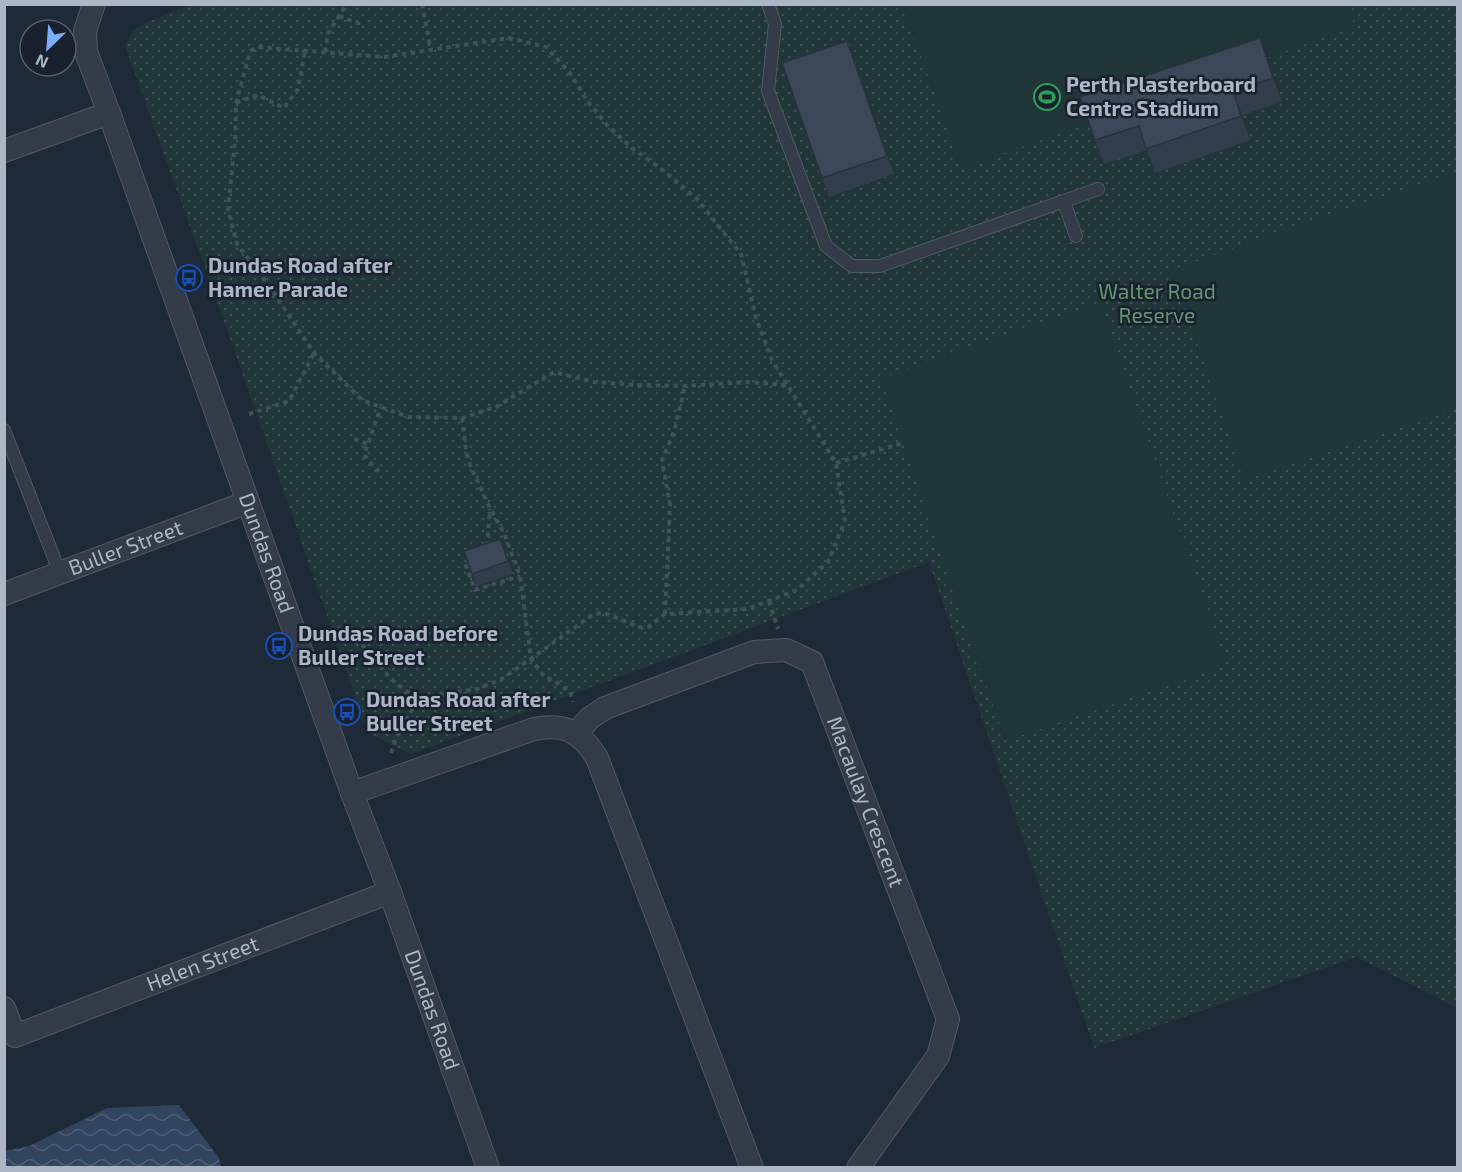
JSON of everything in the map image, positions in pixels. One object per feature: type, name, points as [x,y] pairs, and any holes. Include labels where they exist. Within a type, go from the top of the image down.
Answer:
[{"type":"street","name":"Dundas Road","points":[[94,4],[85,31],[86,52],[488,1167]]},
{"type":"street","points":[[4,151],[109,113]]},
{"type":"street","name":"Buller Street","points":[[4,594],[248,502]]},
{"type":"street","name":"Macaulay Crescent","points":[[576,733],[590,718],[604,708],[754,652],[786,650],[812,662],[948,1019],[938,1056],[858,1167]]},
{"type":"street","points":[[352,793],[534,729],[560,727],[576,733],[588,744],[597,758],[752,1167]]},
{"type":"street","name":"Helen Street","points":[[4,1008],[15,1036],[390,892]]},
{"type":"lane","points":[[768,4],[775,24],[768,91],[826,246],[852,266],[880,266],[1098,189]]},
{"type":"lane","points":[[1064,202],[1076,236]]},
{"type":"lane","points":[[4,430],[60,573]]},
{"type":"path","points":[[325,52],[328,33],[347,4]]},
{"type":"path","points":[[422,4],[431,51]]},
{"type":"path","points":[[339,16],[360,24]]},
{"type":"path","points":[[328,638],[343,637],[362,645],[392,679],[419,698],[477,689],[502,679],[594,614],[604,613],[642,628],[648,627],[665,614],[748,609],[796,590],[828,562],[845,520],[836,463],[772,360],[756,318],[741,254],[697,199],[609,127],[588,102],[570,73],[546,47],[509,38],[384,57],[257,47],[249,55],[236,103],[235,141],[228,208],[237,244],[314,353],[362,400],[408,417],[462,418],[496,407],[554,372],[594,382],[685,386],[747,382],[786,385]]},
{"type":"path","points":[[236,103],[258,95],[284,108],[298,89],[305,50]]},
{"type":"path","points":[[249,414],[289,401],[314,353]]},
{"type":"path","points":[[665,614],[670,505],[662,460],[674,432],[685,386]]},
{"type":"path","points":[[379,472],[364,455],[381,406]]},
{"type":"path","points":[[462,418],[470,465],[504,533],[520,576],[531,659],[545,677],[570,692],[573,699],[576,733]]},
{"type":"path","points":[[354,439],[368,444]]},
{"type":"path","points":[[836,463],[903,443]]},
{"type":"path","points":[[486,555],[490,508]]},
{"type":"path","points":[[501,550],[509,547]]},
{"type":"path","points":[[476,559],[465,563],[475,590],[520,576]]},
{"type":"path","points":[[389,759],[397,736],[419,698]]},
{"type":"green space","name":"Walter Road Reserve","points":[[193,4],[1457,5],[1457,1008],[1357,957],[1094,1048],[929,562],[411,754],[368,733],[125,46],[133,30]]},
{"type":"green space","name":"Perth Plasterboard Centre Stadium","points":[[1347,4],[1355,26],[962,169],[902,5]]},
{"type":"green space","points":[[1457,171],[1457,407],[1245,480],[1171,270]]},
{"type":"green space","points":[[1101,303],[1226,666],[1005,741],[881,378]]},
{"type":"water","points":[[179,1105],[219,1158],[221,1167],[5,1167],[5,1151],[29,1146],[107,1108]]},
{"type":"building","points":[[1260,38],[1273,78],[1233,91],[1241,116],[1146,149],[1139,126],[1095,140],[1080,97]]},
{"type":"building","points":[[847,41],[887,156],[822,178],[782,63]]},
{"type":"building","points":[[500,539],[508,561],[472,574],[464,551]]},
{"type":"place","name":"Perth Plasterboard Centre Stadium","points":[[1047,97]]},
{"type":"place","name":"Dundas Road after Hamer Parade","points":[[189,278]]},
{"type":"place","name":"Dundas Road before Buller Street","points":[[279,646]]},
{"type":"place","name":"Dundas Road after Buller Street","points":[[347,712]]}]
